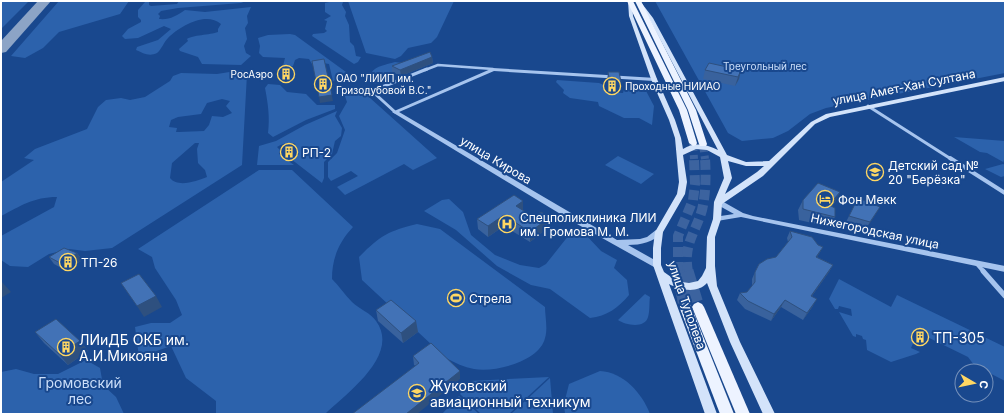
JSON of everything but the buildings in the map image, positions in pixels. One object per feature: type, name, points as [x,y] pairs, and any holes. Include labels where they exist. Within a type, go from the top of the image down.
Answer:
[{"type":"main road","name":"улица Туполева","points":[[630,1],[630,16],[654,79],[672,120],[678,138],[680,154],[683,182],[681,194],[659,232],[657,248],[659,270],[711,414]]},
{"type":"main road","name":"улица Туполева","points":[[630,1],[683,110],[694,143]]},
{"type":"main road","points":[[638,1],[692,110],[703,144]]},
{"type":"main road","points":[[638,1],[651,18],[723,154],[728,178],[718,202],[716,222],[711,237],[708,278],[703,283],[694,286],[682,286],[670,282],[659,270]]},
{"type":"main road","name":"улица Амет-Хан Султана","points":[[718,202],[760,174],[813,123],[828,115],[1005,79]]},
{"type":"main road","points":[[680,154],[686,149],[698,146],[714,149],[736,161],[747,164],[756,165],[772,163]]},
{"type":"main road","points":[[710,266],[712,286],[769,414]]},
{"type":"main road","name":"улица Туполева","points":[[727,414],[692,306],[743,414]]},
{"type":"street","name":"улица Кирова","points":[[493,69],[438,65],[372,91],[395,112],[659,270]]},
{"type":"street","points":[[395,112],[493,69],[654,79]]},
{"type":"street","points":[[868,106],[1005,193]]},
{"type":"street","name":"Нижегородская улица","points":[[718,202],[741,215],[1005,269]]},
{"type":"street","name":"Нижегородская улица","points":[[716,222],[741,215]]},
{"type":"street","points":[[614,242],[634,244],[650,240],[659,232]]},
{"type":"street","points":[[977,264],[1005,296]]},
{"type":"green space","points":[[1,1],[29,1],[1,29]]},
{"type":"green space","points":[[59,1],[129,1],[120,14],[59,32],[43,48],[25,58],[11,56]]},
{"type":"green space","points":[[179,1],[246,1],[241,3],[178,8],[161,11],[158,14],[160,16],[159,19],[166,19],[185,10],[205,12],[251,7],[247,16],[248,23],[245,28],[247,39],[244,46],[246,53],[251,56],[241,65],[202,64],[198,57],[180,51],[179,49],[188,41],[187,39],[189,38],[218,32],[221,24],[215,20],[201,20],[186,25],[173,33],[157,53],[151,55],[136,50],[137,47],[158,40],[171,29],[164,26],[138,38],[125,39],[122,36],[128,29],[141,22],[138,17],[138,10],[145,2],[149,2],[149,5],[151,6],[177,4]]},
{"type":"green space","points":[[334,1],[343,2],[342,5],[346,12],[345,16],[349,25],[350,42],[354,46],[356,56],[361,57],[358,62],[354,64],[312,36],[313,34],[324,33],[327,31],[325,29],[327,21],[324,20],[331,16],[325,12],[325,3]]},
{"type":"green space","points":[[348,1],[454,1],[437,37],[431,43],[408,48],[401,56],[395,59],[366,53]]},
{"type":"green space","name":"Треугольный лес","points":[[655,1],[1005,1],[1005,73],[826,108],[810,114],[788,131],[773,138],[742,141],[728,133]]},
{"type":"green space","points":[[268,35],[295,35],[346,72],[346,75],[333,81],[329,64],[312,64],[309,59],[299,58],[295,60],[293,66],[287,67],[283,66],[285,58],[263,57],[259,53],[260,46],[258,38]]},
{"type":"green space","points":[[395,62],[402,63],[394,73],[384,76],[388,79],[374,84],[363,75],[371,73],[379,67]]},
{"type":"green space","points":[[242,70],[247,74],[242,165],[112,248],[85,251],[69,249],[49,254],[28,267],[10,266],[1,260],[1,236],[54,207],[57,197],[34,200],[1,216],[1,182],[34,160],[24,158],[35,149],[87,129],[98,107],[106,100],[121,98],[130,100],[145,97],[170,81],[173,76],[181,73],[217,74]],"holes":[[[222,99],[230,101],[226,106],[232,113],[223,117],[212,116],[209,125],[204,131],[176,132],[177,128],[169,127],[171,120],[178,117],[201,114],[207,103]],[[195,143],[199,143],[197,149],[198,163],[205,170],[207,177],[188,183],[178,183],[173,181],[170,178],[172,163]]]},
{"type":"green space","points":[[557,80],[599,83],[604,85],[606,92],[623,93],[625,86],[646,86],[645,89],[654,106],[652,125],[639,118],[624,118],[599,106],[598,102],[570,98],[563,93],[564,90],[556,82]]},
{"type":"green space","points":[[268,84],[280,85],[287,92],[306,94],[317,105],[335,105],[335,109],[306,120],[273,137],[268,133],[269,121],[265,88]]},
{"type":"green space","points":[[360,89],[437,158],[413,170],[404,164],[345,195],[337,187],[358,176],[351,171],[331,181],[328,177],[328,162],[337,153],[345,130],[339,116],[347,102],[345,96],[352,91]]},
{"type":"green space","points":[[337,111],[335,116],[342,128],[341,136],[335,141],[332,154],[324,162],[324,178],[322,183],[291,159],[299,154],[291,147],[296,144],[286,143],[277,147],[280,150],[280,155],[294,165],[257,165],[259,146],[276,141],[305,125]]},
{"type":"green space","points":[[954,137],[1005,141],[1005,160],[1003,161],[1005,163],[987,153],[980,152]]},
{"type":"green space","points":[[618,156],[654,174],[641,184],[605,165]]},
{"type":"green space","points":[[1003,164],[1005,165],[1005,176],[1001,177],[985,169]]},
{"type":"green space","points":[[259,170],[292,170],[353,227],[344,238],[337,251],[333,264],[332,279],[352,302],[376,321],[382,334],[382,347],[368,373],[325,414],[216,414],[216,401],[186,378],[171,346],[139,357],[135,327],[151,323],[170,323],[182,315],[176,300],[155,268],[152,257],[138,249]]},
{"type":"green space","points":[[449,199],[463,212],[471,235],[495,255],[520,265],[539,268],[546,264],[569,235],[577,232],[585,234],[601,251],[617,260],[614,268],[627,280],[629,295],[612,311],[590,318],[550,289],[531,285],[497,266],[456,230],[424,211],[442,200]]},
{"type":"green space","name":"Стрела","points":[[417,224],[440,229],[545,307],[546,334],[541,346],[535,353],[516,364],[493,369],[474,369],[460,365],[446,358],[362,280],[359,257],[385,235]]},
{"type":"green space","points":[[839,279],[891,307],[897,295],[1005,347],[1005,381],[994,375],[994,363],[972,363],[968,357],[915,331],[912,336],[926,343],[915,339],[911,348],[920,352],[891,362],[867,350],[866,340],[863,339],[862,336],[856,334],[856,337],[853,336],[839,312],[852,316],[851,309],[839,306],[838,309],[835,309],[829,299]]},
{"type":"green space","points":[[645,294],[650,297],[649,315],[646,321],[639,325],[634,325],[618,320]]},
{"type":"green space","name":"Громовский лес","points":[[86,360],[100,368],[103,385],[116,397],[124,414],[1,414],[1,372],[16,369],[34,374],[58,374]]},
{"type":"green space","points":[[600,371],[616,375],[631,385],[637,391],[650,414],[565,414],[564,404],[569,384]]},
{"type":"green space","points":[[549,377],[509,414],[481,414],[460,394],[470,381]]},
{"type":"green space","points":[[550,378],[553,414],[511,414]]},
{"type":"green space","points":[[459,396],[479,414],[442,414]]},
{"type":"taxiway","points":[[1,49],[45,1]]},
{"type":"tunnel","points":[[693,143],[694,159]]},
{"type":"tunnel","points":[[703,144],[705,159]]},
{"type":"tunnel","points":[[678,271],[678,236],[693,200],[695,184],[694,158]]},
{"type":"tunnel","points":[[688,272],[688,246],[702,210],[704,197],[706,177],[705,158]]},
{"type":"tunnel","points":[[678,271],[685,306]]},
{"type":"tunnel","points":[[687,271],[698,307]]},
{"type":"place","name":"РосАэро","points":[[286,74]]},
{"type":"place","name":"ОАО \"ЛИИП им. Гризодубовой В.С.\"","points":[[323,84]]},
{"type":"place","name":"Проходные НИИАО","points":[[612,86]]},
{"type":"place","name":"РП-2","points":[[289,152]]},
{"type":"place","name":"Детский сад № 20 \"Берёзка\"","points":[[875,172]]},
{"type":"place","name":"Фон Мекк","points":[[825,199]]},
{"type":"place","name":"Спецполиклиника ЛИИ им. Громова М. М.","points":[[507,224]]},
{"type":"place","name":"ТП-26","points":[[68,262]]},
{"type":"place","name":"Стрела","points":[[456,298]]},
{"type":"place","name":"ТП-305","points":[[920,337]]},
{"type":"place","name":"ЛИиДБ ОКБ им. А.И.Микояна","points":[[66,347]]},
{"type":"place","name":"Жуковский авиационный техникум","points":[[417,393]]}]
